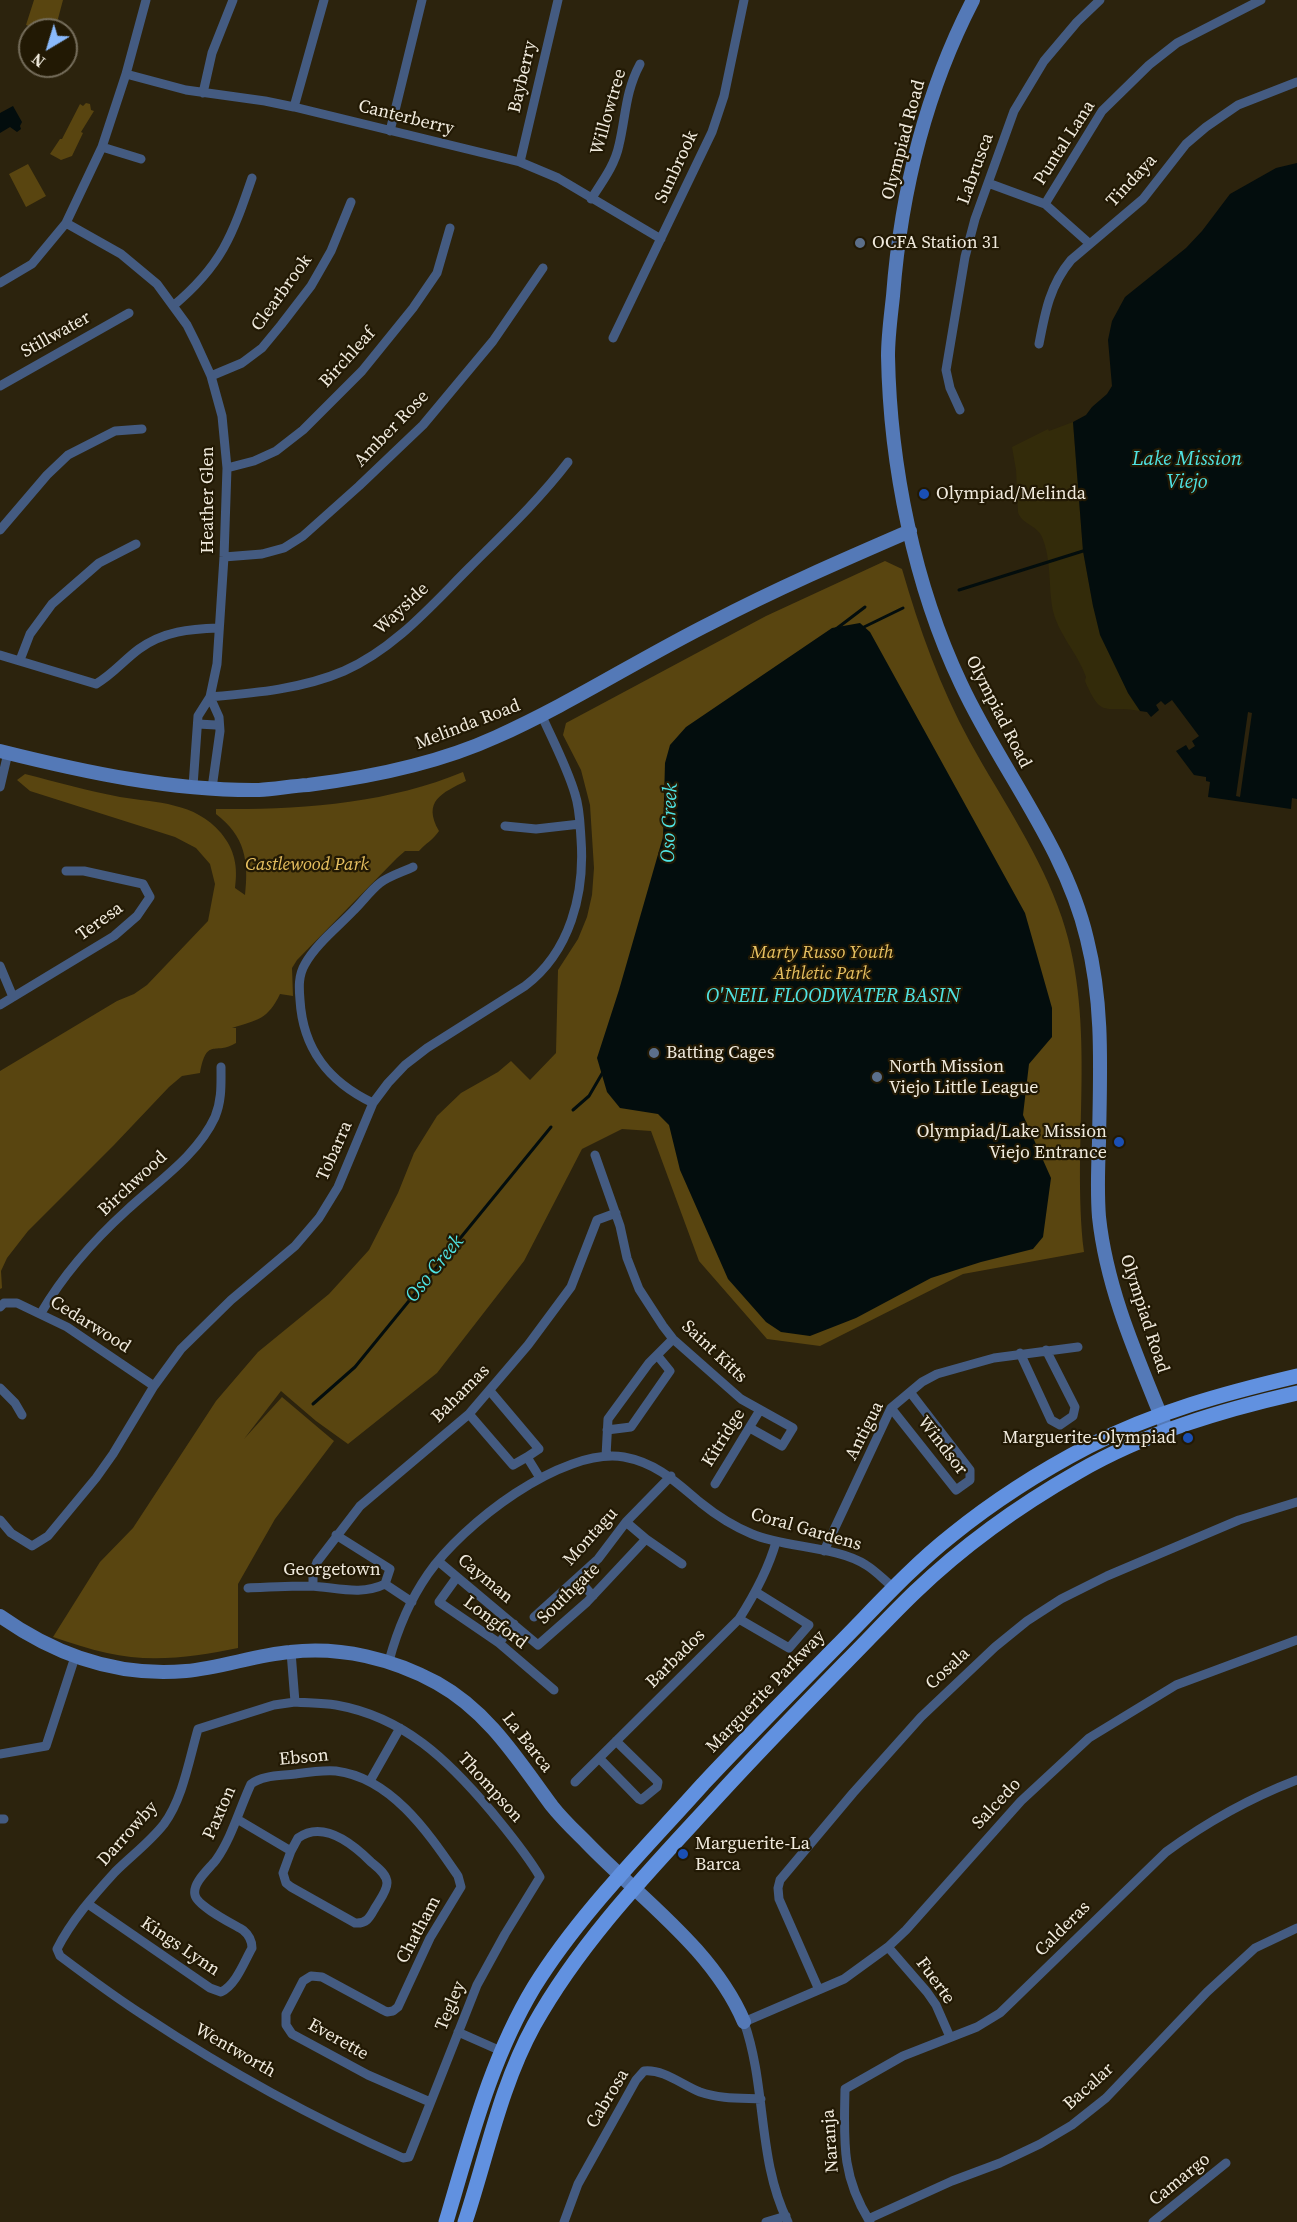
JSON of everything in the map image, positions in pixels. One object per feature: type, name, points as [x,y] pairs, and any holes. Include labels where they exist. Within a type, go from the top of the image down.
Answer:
[{"type":"main road","name":"Olympiad Road","points":[[973,0],[956,33],[929,106],[908,177],[896,257],[888,354],[894,441],[915,556],[935,618],[959,680],[989,739],[1059,862],[1083,920],[1095,979],[1100,1021],[1098,1199],[1101,1231],[1113,1290],[1167,1431]]},
{"type":"main road","name":"Melinda Road","points":[[4,752],[90,772],[212,788],[261,790],[333,782],[386,772],[439,758],[495,738],[711,622],[910,531]]},
{"type":"main road","name":"Marguerite Parkway","points":[[446,2222],[484,2095],[501,2051],[535,1987],[575,1931],[620,1876],[749,1734],[894,1588],[952,1535],[998,1501],[1090,1446],[1160,1415],[1237,1390],[1297,1376]]},
{"type":"main road","name":"Marguerite Parkway","points":[[465,2222],[515,2062],[549,1999],[581,1952],[770,1739],[916,1591],[982,1535],[1079,1471],[1167,1431],[1222,1412],[1297,1393]]},
{"type":"main road","name":"La Barca","points":[[0,1616],[32,1637],[75,1657],[102,1665],[160,1672],[187,1671],[291,1652],[357,1654],[389,1661],[438,1683],[468,1704],[493,1727],[554,1808],[634,1890],[704,1956],[727,1988],[744,2022]]},
{"type":"street","points":[[0,283],[32,264],[66,223],[102,147],[126,74],[146,0]]},
{"type":"street","points":[[203,93],[212,53],[234,0]]},
{"type":"street","points":[[294,107],[324,0]]},
{"type":"street","points":[[390,131],[422,0]]},
{"type":"street","name":"Bayberry","points":[[520,162],[558,0]]},
{"type":"street","name":"Sunbrook","points":[[613,338],[720,112],[744,0]]},
{"type":"street","name":"Labrusca","points":[[960,410],[950,387],[946,370],[965,257],[988,183],[1014,111],[1033,77],[1077,22],[1100,0]]},
{"type":"street","name":"Puntal Lana","points":[[1045,204],[1102,111],[1149,65],[1178,43],[1261,0]]},
{"type":"street","name":"Willowtree","points":[[591,199],[609,171],[619,147],[630,82],[640,64]]},
{"type":"street","name":"Canterberry","points":[[126,74],[186,90],[294,107],[520,162],[558,178],[661,239]]},
{"type":"street","name":"Tindaya","points":[[1039,344],[1045,311],[1056,282],[1071,260],[1143,199],[1186,144],[1206,127],[1239,105],[1297,82]]},
{"type":"street","points":[[102,147],[141,159]]},
{"type":"street","points":[[173,306],[203,279],[221,254],[234,231],[252,178]]},
{"type":"street","points":[[988,183],[1045,204],[1090,244]]},
{"type":"street","name":"Clearbrook","points":[[211,376],[242,363],[262,348],[281,325],[311,286],[331,251],[351,202]]},
{"type":"street","name":"Heather Glen","points":[[66,223],[101,241],[140,268],[157,284],[187,326],[211,376],[222,416],[227,468],[217,664],[210,697],[198,716],[193,786]]},
{"type":"street","name":"Birchleaf","points":[[227,468],[254,461],[276,451],[303,430],[362,371],[413,308],[437,273],[450,228]]},
{"type":"street","name":"Amber Rose","points":[[224,556],[262,554],[284,548],[303,536],[343,501],[423,425],[493,341],[543,268]]},
{"type":"street","name":"Stillwater","points":[[0,386],[129,314]]},
{"type":"street","points":[[0,530],[46,475],[68,456],[115,431],[142,429]]},
{"type":"street","name":"Wayside","points":[[210,697],[268,692],[309,683],[344,671],[384,650],[544,493],[568,462]]},
{"type":"street","points":[[20,660],[30,634],[52,604],[99,563],[136,544]]},
{"type":"street","points":[[0,655],[96,684],[111,675],[138,650],[153,640],[169,633],[219,628]]},
{"type":"street","points":[[210,697],[217,721],[218,754],[212,788]]},
{"type":"street","name":"Tobarra","points":[[0,1520],[12,1533],[32,1546],[48,1536],[96,1479],[154,1386],[182,1349],[231,1300],[295,1246],[319,1218],[338,1187],[373,1103],[388,1083],[405,1065],[427,1048],[525,986],[552,960],[568,930],[580,888],[582,857],[576,797],[567,770],[541,714]]},
{"type":"street","points":[[198,724],[217,721]]},
{"type":"street","points":[[0,787],[4,752]]},
{"type":"street","points":[[505,826],[536,829],[580,824]]},
{"type":"street","points":[[373,1103],[353,1094],[335,1079],[318,1059],[308,1040],[301,1017],[298,982],[304,965],[312,955],[380,883],[413,867]]},
{"type":"street","name":"Teresa","points":[[13,997],[114,936],[137,916],[150,897],[143,884],[84,871],[66,871]]},
{"type":"street","points":[[0,966],[13,997],[0,1005]]},
{"type":"street","name":"Birchwood","points":[[41,1313],[51,1294],[124,1212],[177,1166],[201,1139],[215,1117],[221,1098],[221,1067]]},
{"type":"street","name":"Saint Kitts","points":[[595,1155],[616,1213],[627,1258],[639,1289],[673,1339],[741,1399],[793,1428],[782,1446],[750,1428]]},
{"type":"street","name":"Bahamas","points":[[313,1586],[313,1573],[317,1562],[360,1506],[469,1414],[490,1391],[571,1287],[597,1220],[616,1213]]},
{"type":"street","name":"Cedarwood","points":[[2,1305],[17,1303],[68,1327],[154,1386]]},
{"type":"street","points":[[606,1456],[608,1419],[657,1355],[673,1339]]},
{"type":"street","name":"Antigua","points":[[824,1551],[891,1408],[910,1392],[937,1374],[994,1358],[1078,1347]]},
{"type":"street","points":[[1020,1353],[1051,1420],[1060,1425],[1073,1416],[1075,1407],[1047,1350]]},
{"type":"street","points":[[607,1430],[631,1427],[670,1371],[657,1355]]},
{"type":"street","points":[[0,1389],[15,1403],[22,1415]]},
{"type":"street","points":[[469,1414],[513,1465],[539,1449],[490,1391]]},
{"type":"street","name":"Windsor","points":[[891,1408],[956,1490],[970,1480],[970,1470],[910,1392]]},
{"type":"street","name":"Kitridge","points":[[715,1484],[760,1410]]},
{"type":"street","points":[[527,1457],[540,1478]]},
{"type":"street","name":"Coral Gardens","points":[[389,1661],[394,1643],[412,1602],[438,1561],[473,1526],[540,1478],[560,1467],[588,1458],[625,1457],[656,1467],[671,1476],[722,1518],[745,1531],[776,1542],[824,1551],[866,1564],[894,1588]]},
{"type":"street","name":"Montagu","points":[[534,1617],[598,1559],[626,1522],[671,1476]]},
{"type":"street","name":"Cosala","points":[[819,1990],[780,1899],[778,1888],[780,1880],[921,1717],[995,1647],[1027,1621],[1061,1599],[1107,1576],[1239,1520],[1297,1502]]},
{"type":"street","points":[[626,1522],[682,1564]]},
{"type":"street","points":[[336,1535],[390,1569],[385,1584]]},
{"type":"street","name":"Southgate","points":[[538,1645],[593,1596],[646,1539]]},
{"type":"street","name":"Barbados","points":[[574,1782],[739,1619],[770,1565],[776,1542]]},
{"type":"street","name":"Cayman","points":[[438,1561],[538,1645]]},
{"type":"street","name":"Longford","points":[[457,1577],[439,1602],[499,1643],[554,1690]]},
{"type":"street","points":[[577,1578],[593,1596]]},
{"type":"street","name":"Georgetown","points":[[248,1588],[313,1586],[324,1589],[373,1590],[385,1584],[412,1602]]},
{"type":"street","points":[[739,1619],[789,1648],[809,1625],[756,1592]]},
{"type":"street","points":[[499,1643],[514,1624]]},
{"type":"street","name":"Salcedo","points":[[744,2022],[844,1979],[888,1947],[906,1930],[1021,1801],[1089,1738],[1176,1685],[1297,1640]]},
{"type":"street","points":[[291,1652],[295,1702]]},
{"type":"street","points":[[0,1754],[46,1746],[75,1657]]},
{"type":"street","name":"Thompson","points":[[198,1729],[274,1705],[295,1702],[337,1706],[376,1717],[400,1728],[429,1748],[462,1776],[531,1860],[540,1877]]},
{"type":"street","points":[[370,1781],[400,1728]]},
{"type":"street","name":"Darrowby","points":[[57,1949],[64,1935],[115,1872],[164,1824],[174,1808],[198,1729]]},
{"type":"street","points":[[599,1758],[641,1800],[657,1786],[658,1782],[616,1741]]},
{"type":"street","name":"Ebson","points":[[251,1784],[261,1779],[324,1770],[370,1781],[391,1797]]},
{"type":"street","name":"Calderas","points":[[845,2089],[903,2056],[977,2027],[999,2013],[1166,1852],[1197,1829],[1269,1791],[1297,1780]]},
{"type":"street","name":"Paxton","points":[[243,1930],[203,1905],[198,1901],[194,1892],[229,1841],[251,1784]]},
{"type":"street","name":"Chatham","points":[[311,1976],[322,1977],[383,2010],[393,2011],[402,1999],[430,1938],[461,1887],[459,1876],[419,1822],[391,1797]]},
{"type":"street","points":[[237,1819],[291,1851]]},
{"type":"street","points":[[313,1832],[332,1834],[357,1848],[382,1872],[387,1881],[386,1890],[369,1919],[355,1923],[286,1883],[283,1873],[291,1851],[301,1835],[313,1832]]},
{"type":"street","name":"Tegley","points":[[409,2157],[477,1985],[540,1877]]},
{"type":"street","name":"Kings Lynn","points":[[88,1904],[210,1988],[221,1992],[230,1986],[252,1948],[250,1938],[243,1930]]},
{"type":"street","name":"Bacalar","points":[[869,2220],[952,2181],[1010,2158],[1072,2125],[1106,2098],[1207,1992],[1255,1948],[1297,1928]]},
{"type":"street","name":"Fuerte","points":[[888,1947],[936,2005],[950,2037]]},
{"type":"street","name":"Wentworth","points":[[57,1949],[60,1956],[147,2018],[243,2076],[357,2138],[403,2158],[409,2157]]},
{"type":"street","name":"Everette","points":[[311,1976],[303,1981],[286,2014],[286,2025],[292,2034],[368,2075],[430,2102]]},
{"type":"street","name":"La Barca","points":[[744,2022],[754,2055],[770,2168],[787,2219]]},
{"type":"street","points":[[458,2032],[501,2051]]},
{"type":"street","name":"Cabrosa","points":[[564,2222],[578,2184],[636,2080],[644,2071],[656,2070],[684,2085],[725,2098],[761,2098]]},
{"type":"street","name":"Naranja","points":[[845,2089],[844,2142],[848,2174],[858,2201],[869,2220]]},
{"type":"street","name":"Camargo","points":[[1153,2222],[1226,2163]]},
{"type":"street","points":[[766,2222],[787,2219]]},
{"type":"green space","points":[[34,0],[63,0],[58,18],[28,18]]},
{"type":"green space","points":[[86,103],[90,104],[91,110],[94,111],[81,132],[83,133],[72,156],[61,160],[50,154],[62,139],[80,104],[83,106]]},
{"type":"green space","points":[[28,164],[46,196],[26,207],[9,174]]},
{"type":"green space","name":"Marty Russo Youth Athletic Park","points":[[885,561],[902,569],[923,635],[949,700],[970,742],[1032,850],[1062,918],[1073,959],[1079,1000],[1082,1084],[1080,1168],[1084,1252],[963,1274],[820,1346],[767,1339],[699,1261],[651,1131],[622,1129],[582,1149],[524,1261],[437,1373],[348,1444],[316,1421],[281,1391],[244,1439],[282,1397],[334,1441],[275,1519],[238,1584],[238,1648],[189,1656],[140,1658],[100,1651],[53,1637],[100,1562],[133,1528],[216,1401],[258,1352],[329,1294],[369,1250],[398,1193],[414,1153],[437,1116],[461,1093],[498,1072],[511,1061],[530,1080],[556,1053],[558,970],[578,939],[587,917],[592,895],[594,868],[590,805],[581,770],[563,735],[566,723],[766,616]]},
{"type":"green space","name":"Castlewood Park","points":[[463,772],[466,781],[442,794],[434,805],[434,821],[439,831],[437,834],[419,851],[405,851],[397,858],[297,960],[292,968],[293,996],[280,994],[266,1014],[249,1023],[232,1028],[236,1028],[236,1043],[229,1047],[209,1051],[200,1073],[182,1076],[169,1087],[28,1231],[7,1258],[1,1271],[2,1288],[0,1289],[0,1071],[147,985],[208,921],[215,884],[210,864],[196,848],[175,837],[30,791],[17,780],[25,774],[108,795],[175,806],[199,815],[221,833],[230,846],[236,866],[235,888],[245,895],[246,871],[243,850],[233,831],[216,814],[216,809],[278,808],[341,803],[403,791]]},
{"type":"sand","points":[[1073,422],[1083,551],[1093,606],[1128,693],[1140,711],[1106,708],[1096,702],[1085,681],[1083,669],[1053,611],[1049,565],[1042,537],[1037,530],[1022,519],[1018,512],[1016,470],[1012,447],[1048,429],[1049,431]]},
{"type":"water","points":[[13,106],[22,122],[21,129],[17,132],[10,127],[0,133],[0,113]]},
{"type":"water","name":"Lake Mission Viejo","points":[[1297,163],[1297,799],[1292,798],[1291,809],[1208,797],[1210,782],[1206,781],[1206,777],[1194,775],[1176,751],[1186,745],[1189,750],[1195,746],[1192,741],[1199,736],[1172,700],[1165,705],[1161,701],[1156,705],[1159,710],[1151,717],[1147,712],[1140,711],[1128,693],[1100,635],[1093,606],[1083,551],[1073,422],[1086,415],[1112,386],[1108,340],[1112,321],[1125,297],[1186,248],[1230,194],[1276,168]]},
{"type":"water","name":"O'NEIL FLOODWATER BASIN","points":[[860,623],[870,632],[1025,913],[1052,1008],[1052,1037],[1029,1064],[1023,1115],[1051,1178],[1043,1237],[1033,1249],[931,1278],[856,1318],[810,1336],[781,1332],[766,1322],[728,1279],[680,1170],[669,1125],[658,1114],[620,1108],[607,1092],[597,1058],[663,837],[665,763],[670,745],[686,727],[832,628]]},
{"type":"pier","points":[[1248,712],[1252,713],[1240,797],[1236,796]]},
{"type":"waterway","points":[[959,590],[1083,551]]},
{"type":"waterway","name":"Oso Creek","points":[[836,629],[865,607]]},
{"type":"waterway","points":[[864,627],[903,608]]},
{"type":"waterway","name":"Oso Creek","points":[[573,1110],[589,1096],[603,1072]]},
{"type":"waterway","name":"Oso Creek","points":[[313,1404],[355,1367],[551,1127]]},
{"type":"place","name":"OCFA Station 31","points":[[860,243]]},
{"type":"place","name":"Olympiad/Melinda","points":[[924,494]]},
{"type":"place","name":"Batting Cages","points":[[654,1053]]},
{"type":"place","name":"North Mission Viejo Little League","points":[[877,1077]]},
{"type":"place","name":"Olympiad/Lake Mission Viejo Entrance","points":[[1119,1142]]},
{"type":"place","name":"Marguerite-Olympiad","points":[[1188,1438]]},
{"type":"place","name":"Marguerite-La Barca","points":[[683,1854]]}]
